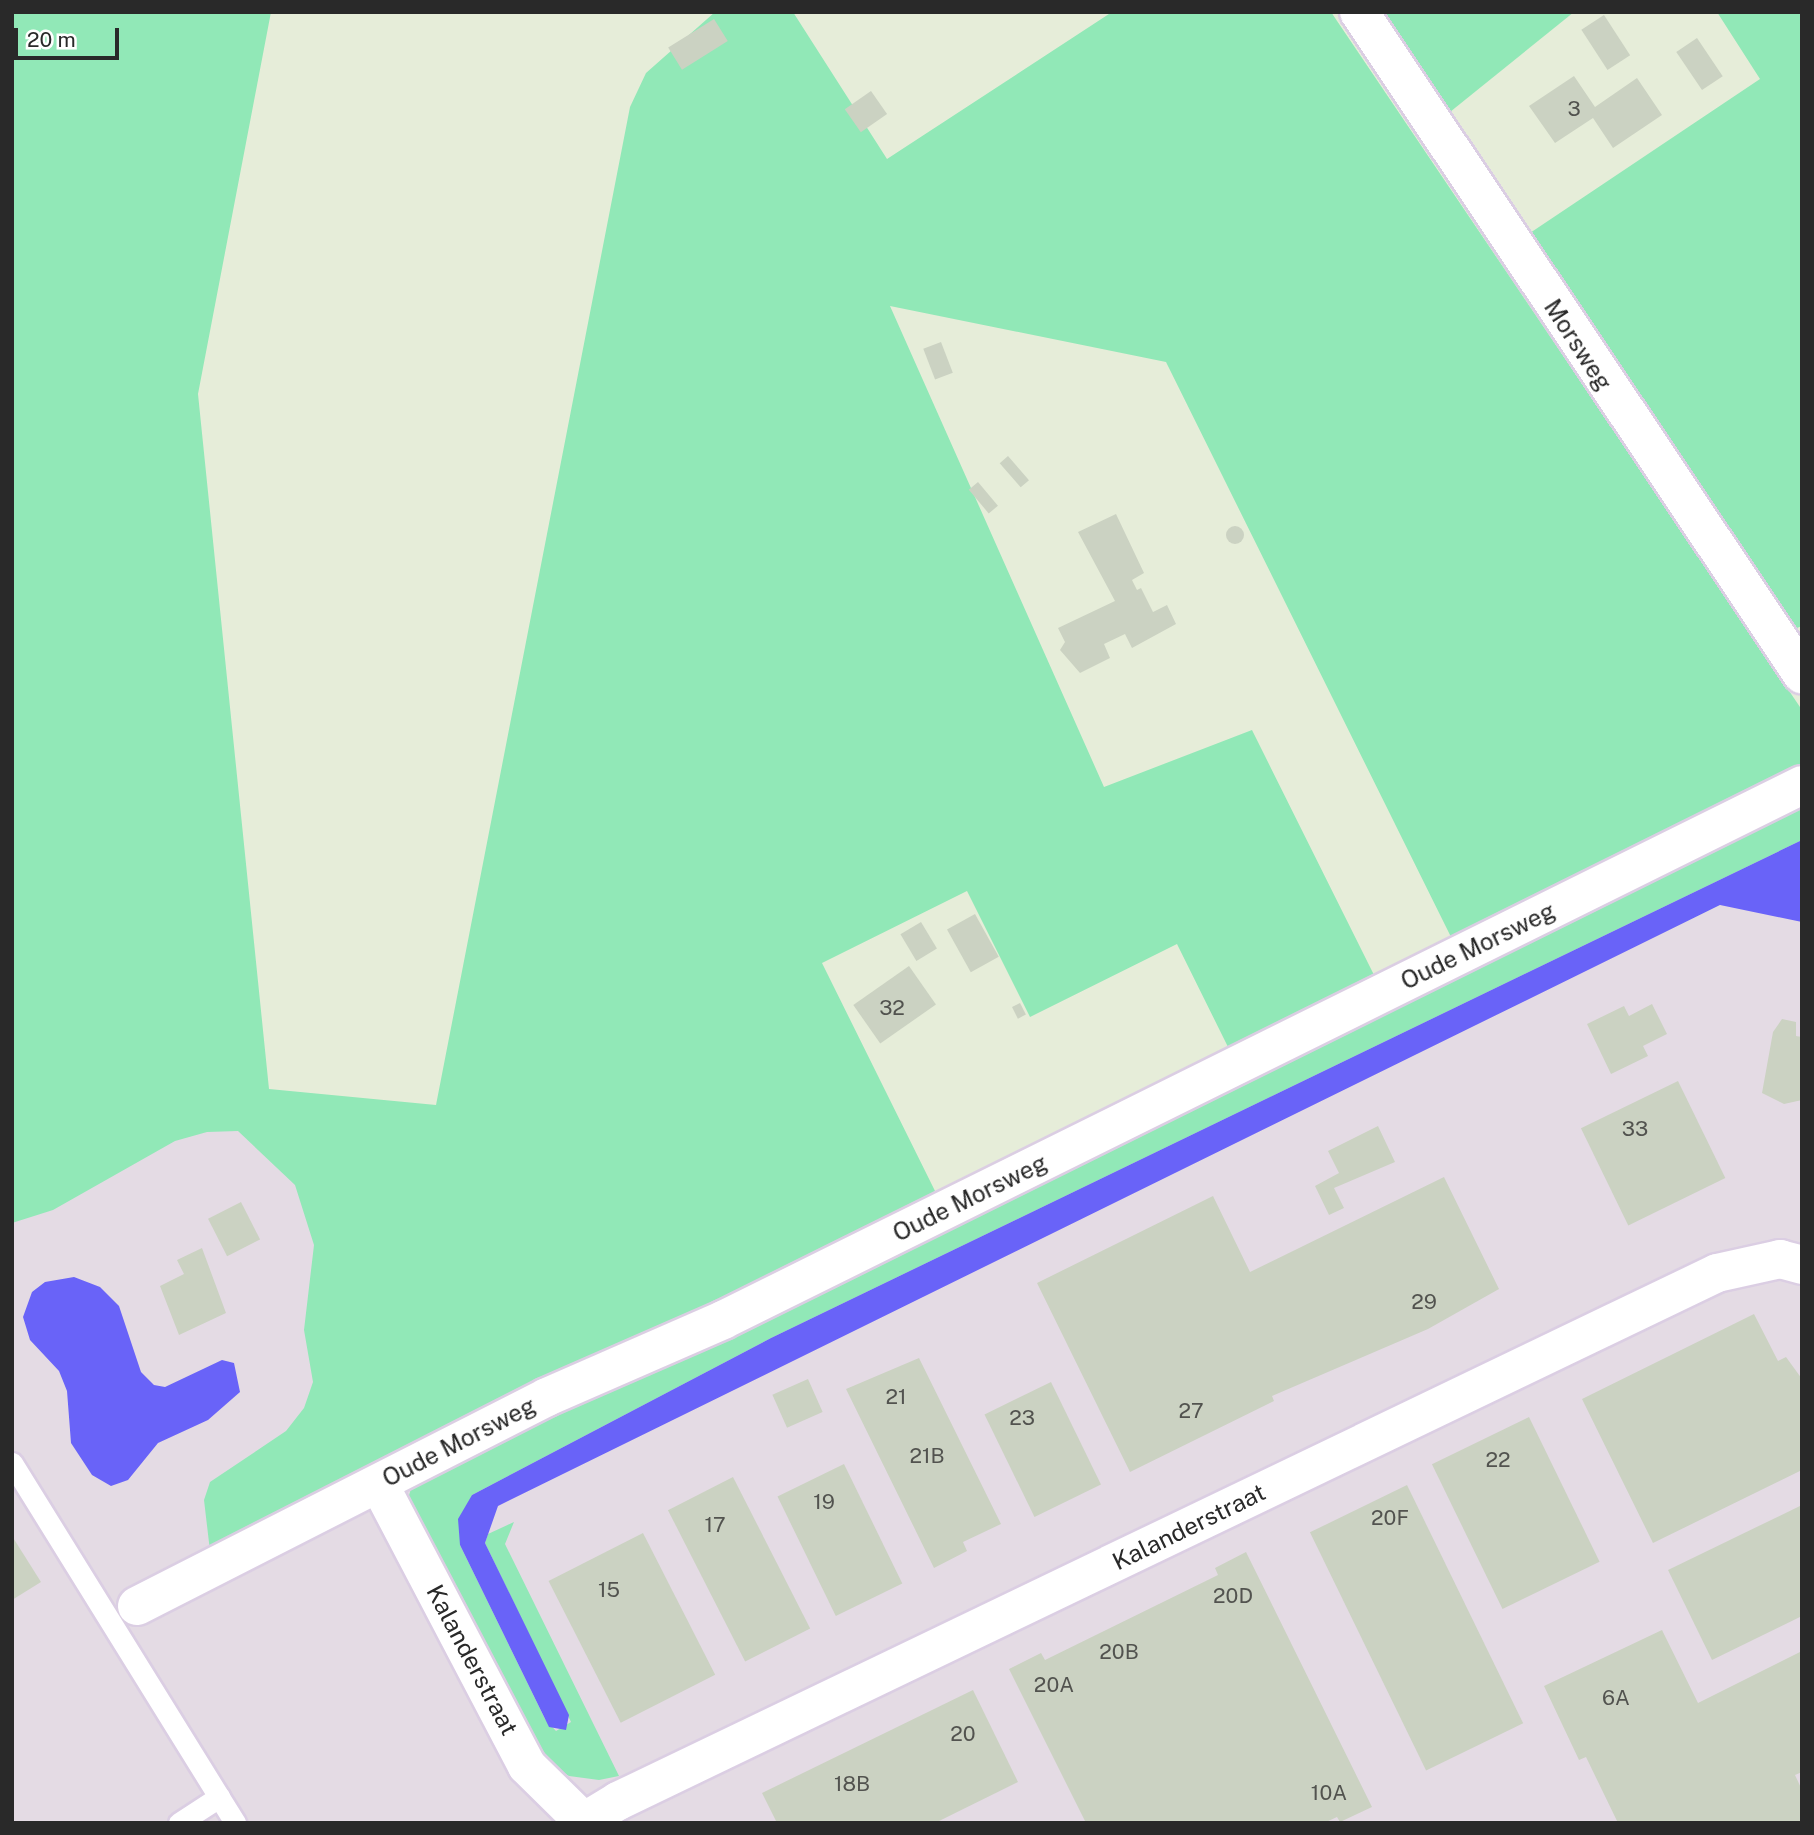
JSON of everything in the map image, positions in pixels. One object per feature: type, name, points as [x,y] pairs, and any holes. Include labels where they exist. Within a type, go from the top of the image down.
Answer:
[{"type":"street","name":"Morsweg","points":[[1359,12],[1802,674]]},
{"type":"street","name":"Oude Morsweg","points":[[124,1612],[547,1397],[723,1320],[1802,785]]},
{"type":"street","name":"Kalanderstraat","points":[[379,1484],[527,1766],[583,1822],[1717,1273],[1780,1259],[1802,1265]]},
{"type":"lane","points":[[12,1463],[124,1612],[235,1823]]},
{"type":"lane","points":[[179,1823],[219,1797]]},
{"type":"shaded area","points":[[12,544],[253,1103],[478,1504],[1802,866],[1802,1823],[12,1823]]},
{"type":"shaded area","points":[[1802,840],[1802,922],[1720,905],[498,1506],[485,1543],[569,1715],[566,1730],[549,1727],[460,1545],[458,1519],[472,1495],[771,1338]]},
{"type":"shaded area","points":[[74,1277],[100,1287],[119,1306],[141,1372],[154,1385],[165,1387],[222,1360],[234,1363],[240,1392],[208,1420],[158,1443],[128,1480],[111,1486],[92,1475],[71,1443],[67,1391],[59,1371],[30,1340],[23,1317],[32,1292],[45,1282]]},
{"type":"green space","points":[[12,12],[271,12],[198,394],[269,1089],[436,1105],[630,107],[646,73],[715,12],[793,12],[887,159],[1112,12],[1331,12],[1802,710],[1802,768],[1453,941],[1166,362],[890,306],[1104,787],[1252,730],[1376,979],[1230,1051],[1177,944],[1030,1017],[967,891],[822,963],[938,1197],[210,1551],[204,1500],[210,1482],[286,1431],[304,1408],[313,1382],[304,1330],[314,1245],[295,1185],[238,1131],[207,1132],[175,1141],[53,1210],[12,1223]]},
{"type":"green space","points":[[1383,12],[1574,12],[1450,112]]},
{"type":"green space","points":[[1717,12],[1802,12],[1802,626],[1797,628],[1530,233],[1760,79]]},
{"type":"green space","points":[[1802,794],[1802,840],[771,1338],[472,1495],[460,1545],[545,1719],[556,1731],[571,1722],[485,1543],[488,1534],[514,1522],[505,1544],[619,1776],[599,1780],[569,1776],[542,1760],[408,1499],[412,1485]]},
{"type":"building","points":[[1604,15],[1630,55],[1607,70],[1581,30]]},
{"type":"building","points":[[714,19],[728,41],[682,70],[668,48]]},
{"type":"building","points":[[1697,38],[1723,76],[1702,90],[1676,52]]},
{"type":"building","points":[[1574,76],[1595,107],[1637,78],[1662,115],[1613,148],[1593,118],[1555,143],[1529,106]]},
{"type":"building","points":[[871,91],[887,114],[861,132],[845,109]]},
{"type":"building","points":[[941,342],[953,373],[935,380],[923,349]]},
{"type":"building","points":[[1008,456],[1029,480],[1021,487],[1000,463]]},
{"type":"building","points":[[978,482],[998,506],[989,513],[969,490]]},
{"type":"building","points":[[1116,514],[1144,573],[1132,580],[1137,590],[1141,588],[1153,612],[1167,605],[1176,624],[1132,648],[1125,634],[1104,644],[1110,658],[1080,673],[1060,650],[1065,642],[1058,628],[1115,601],[1078,532]]},
{"type":"building","points":[[1231,526],[1239,526],[1244,535],[1242,542],[1231,544],[1226,539],[1226,531]]},
{"type":"building","points":[[975,914],[999,957],[971,972],[947,930]]},
{"type":"building","points":[[921,922],[937,949],[916,961],[900,934]]},
{"type":"building","points":[[909,966],[936,1005],[880,1044],[853,1005]]},
{"type":"building","points":[[1020,1003],[1026,1015],[1018,1019],[1012,1007]]},
{"type":"building","points":[[1652,1004],[1667,1034],[1643,1046],[1648,1056],[1611,1074],[1587,1024],[1624,1006],[1629,1016]]},
{"type":"building","points":[[1782,1019],[1796,1022],[1796,1036],[1802,1037],[1802,1100],[1784,1104],[1762,1093],[1773,1032]]},
{"type":"building","points":[[1678,1081],[1725,1178],[1628,1225],[1581,1128]]},
{"type":"building","points":[[1378,1126],[1395,1162],[1334,1188],[1344,1208],[1329,1215],[1315,1186],[1339,1173],[1328,1151]]},
{"type":"building","points":[[1444,1177],[1499,1289],[1428,1329],[1272,1396],[1274,1401],[1130,1472],[1037,1283],[1213,1196],[1250,1272]]},
{"type":"building","points":[[241,1202],[260,1239],[227,1256],[208,1219]]},
{"type":"building","points":[[202,1248],[226,1313],[179,1335],[160,1286],[184,1274],[177,1260]]},
{"type":"building","points":[[1754,1314],[1778,1361],[1786,1357],[1802,1379],[1802,1470],[1653,1543],[1582,1399]]},
{"type":"building","points":[[919,1358],[1001,1524],[963,1542],[967,1551],[934,1568],[846,1389]]},
{"type":"building","points":[[808,1379],[823,1412],[787,1428],[772,1395]]},
{"type":"building","points":[[1051,1382],[1101,1484],[1034,1517],[984,1414]]},
{"type":"building","points":[[1529,1417],[1600,1562],[1503,1609],[1432,1464]]},
{"type":"building","points":[[844,1464],[902,1584],[836,1616],[777,1496]]},
{"type":"building","points":[[733,1477],[810,1628],[745,1662],[668,1510]]},
{"type":"building","points":[[1407,1485],[1523,1723],[1426,1771],[1310,1532]]},
{"type":"building","points":[[1802,1505],[1802,1616],[1712,1660],[1668,1570]]},
{"type":"building","points":[[643,1533],[715,1675],[621,1723],[549,1581]]},
{"type":"building","points":[[12,1536],[41,1582],[12,1600]]},
{"type":"building","points":[[1246,1552],[1372,1807],[1340,1822],[1337,1817],[1324,1823],[1086,1823],[1009,1669],[1041,1653],[1045,1660],[1218,1575],[1215,1568]]},
{"type":"building","points":[[1662,1630],[1698,1703],[1802,1651],[1802,1772],[1795,1775],[1802,1790],[1802,1823],[1618,1823],[1586,1757],[1579,1760],[1544,1686]]},
{"type":"building","points":[[973,1690],[1018,1782],[935,1823],[777,1823],[762,1793]]}]
